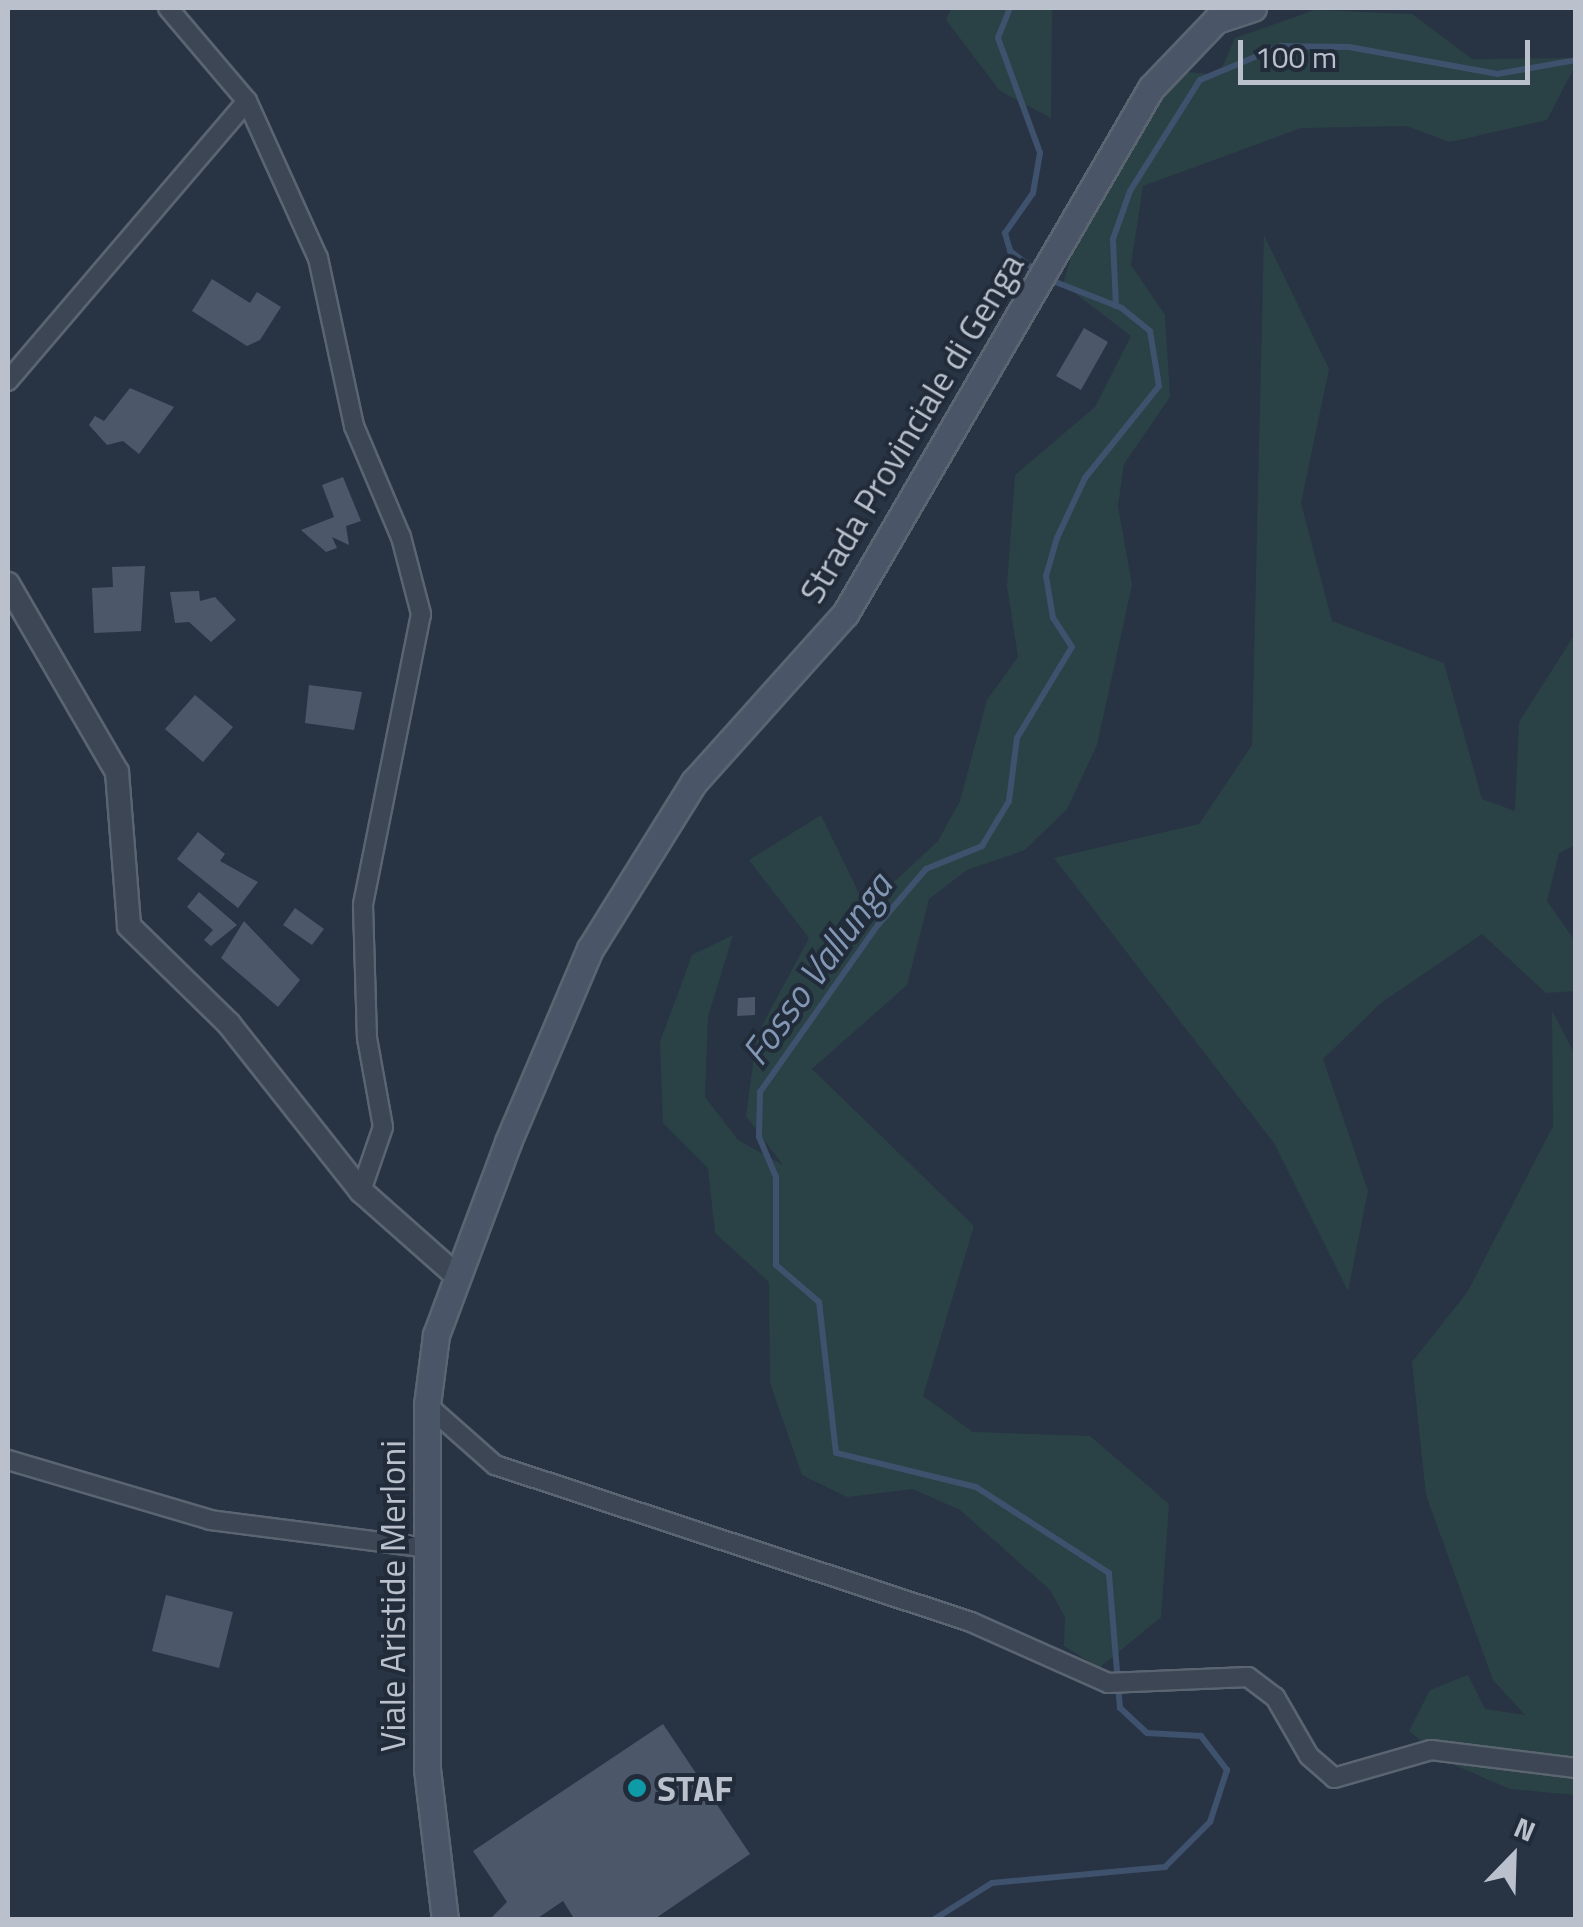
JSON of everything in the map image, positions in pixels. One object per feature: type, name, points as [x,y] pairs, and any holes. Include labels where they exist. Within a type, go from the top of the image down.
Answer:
[{"type":"main road","name":"Strada Provinciale di Genga","points":[[456,1276],[590,949],[694,782],[846,614],[1150,88],[1216,20],[1253,8]]},
{"type":"main road","name":"Viale Aristide Merloni","points":[[445,1920],[427,1768],[420,1546],[428,1405],[456,1276]]},
{"type":"street","points":[[168,8],[248,101],[318,258],[354,426],[402,536],[421,614],[362,905],[367,1038],[383,1127],[361,1191]]},
{"type":"street","points":[[8,380],[248,101]]},
{"type":"street","points":[[8,584],[117,772],[129,926],[229,1024],[361,1191],[456,1276]]},
{"type":"street","points":[[428,1405],[495,1465],[971,1622],[1108,1683],[1130,1688],[1197,1673],[1248,1678],[1275,1696],[1309,1756],[1334,1778],[1430,1750],[1576,1768]]},
{"type":"street","points":[[8,1460],[210,1520],[420,1546]]},
{"type":"green space","points":[[952,8],[1052,8],[1051,118],[1000,91],[946,20]]},
{"type":"green space","points":[[1315,10],[1412,14],[1472,59],[1575,58],[1575,66],[1547,120],[1450,142],[1406,126],[1301,128],[1143,186],[1131,265],[1165,315],[1170,397],[1124,464],[1118,506],[1132,585],[1097,745],[1067,809],[1025,850],[967,870],[929,899],[907,985],[812,1069],[974,1226],[923,1396],[973,1432],[1090,1436],[1169,1504],[1161,1617],[1099,1668],[1064,1646],[1065,1617],[1050,1590],[960,1510],[913,1489],[847,1497],[802,1475],[770,1383],[769,1282],[715,1233],[708,1168],[663,1123],[660,1042],[692,955],[733,935],[708,1017],[705,1097],[738,1140],[783,1165],[746,1116],[757,1035],[809,938],[749,860],[821,815],[866,908],[938,841],[960,801],[987,700],[1018,657],[1007,586],[1015,475],[1095,407],[1131,336],[1063,284],[1083,218],[1160,85],[1186,72],[1219,75],[1235,38]]},
{"type":"green space","points":[[1264,235],[1329,369],[1301,503],[1332,621],[1444,663],[1482,799],[1515,811],[1519,722],[1575,634],[1575,845],[1559,853],[1547,901],[1575,941],[1575,991],[1546,993],[1482,934],[1381,1003],[1323,1059],[1368,1191],[1348,1291],[1274,1143],[1054,858],[1199,824],[1252,745]]},
{"type":"green space","points":[[1552,1011],[1576,1056],[1575,1795],[1510,1789],[1445,1761],[1409,1731],[1430,1690],[1468,1675],[1485,1709],[1525,1715],[1493,1680],[1426,1495],[1412,1362],[1468,1291],[1553,1126]]},
{"type":"building","points":[[212,279],[250,303],[257,292],[281,307],[260,340],[247,346],[192,311]]},
{"type":"building","points":[[1084,328],[1108,342],[1081,390],[1056,376]]},
{"type":"building","points":[[130,388],[174,407],[139,454],[123,441],[107,445],[89,425],[95,416],[104,421]]},
{"type":"building","points":[[343,477],[361,521],[346,526],[349,545],[332,537],[337,548],[326,552],[301,530],[334,517],[322,485]]},
{"type":"building","points":[[145,566],[141,631],[94,633],[92,588],[113,587],[112,567]]},
{"type":"building","points":[[199,591],[200,601],[215,597],[236,620],[211,642],[189,622],[175,623],[170,592]]},
{"type":"building","points":[[309,685],[362,692],[354,730],[305,723]]},
{"type":"building","points":[[195,695],[233,727],[203,762],[165,729]]},
{"type":"building","points":[[198,832],[225,854],[220,861],[258,882],[238,908],[177,859]]},
{"type":"building","points":[[199,892],[237,925],[211,946],[204,940],[213,930],[187,907]]},
{"type":"building","points":[[295,908],[324,929],[312,945],[283,925]]},
{"type":"building","points":[[244,921],[300,980],[278,1007],[221,958]]},
{"type":"building","points":[[755,997],[755,1015],[737,1016],[738,998]]},
{"type":"building","points":[[166,1595],[233,1612],[219,1668],[152,1651]]},
{"type":"building","name":"STAF","points":[[663,1724],[750,1854],[653,1920],[575,1920],[563,1901],[535,1920],[489,1920],[507,1902],[473,1851]]},
{"type":"waterway","name":"Fosso Vallunga","points":[[1010,8],[998,38],[1040,153],[1033,193],[1005,233],[1010,251],[1038,272]]},
{"type":"waterway","points":[[1116,306],[1113,239],[1130,191],[1200,80],[1281,46],[1349,47],[1497,74],[1576,60]]},
{"type":"waterway","name":"Fosso Vallunga","points":[[933,1920],[992,1883],[1165,1867],[1210,1822],[1227,1770],[1201,1736],[1147,1733],[1120,1708],[1109,1573],[976,1487],[836,1453],[819,1302],[776,1265],[776,1177],[759,1137],[760,1092],[878,925],[926,869],[982,846],[1009,801],[1017,738],[1072,647],[1053,618],[1046,576],[1057,538],[1085,478],[1159,386],[1150,331],[1122,308],[1048,279]]},
{"type":"place","name":"STAF","points":[[637,1788]]}]
